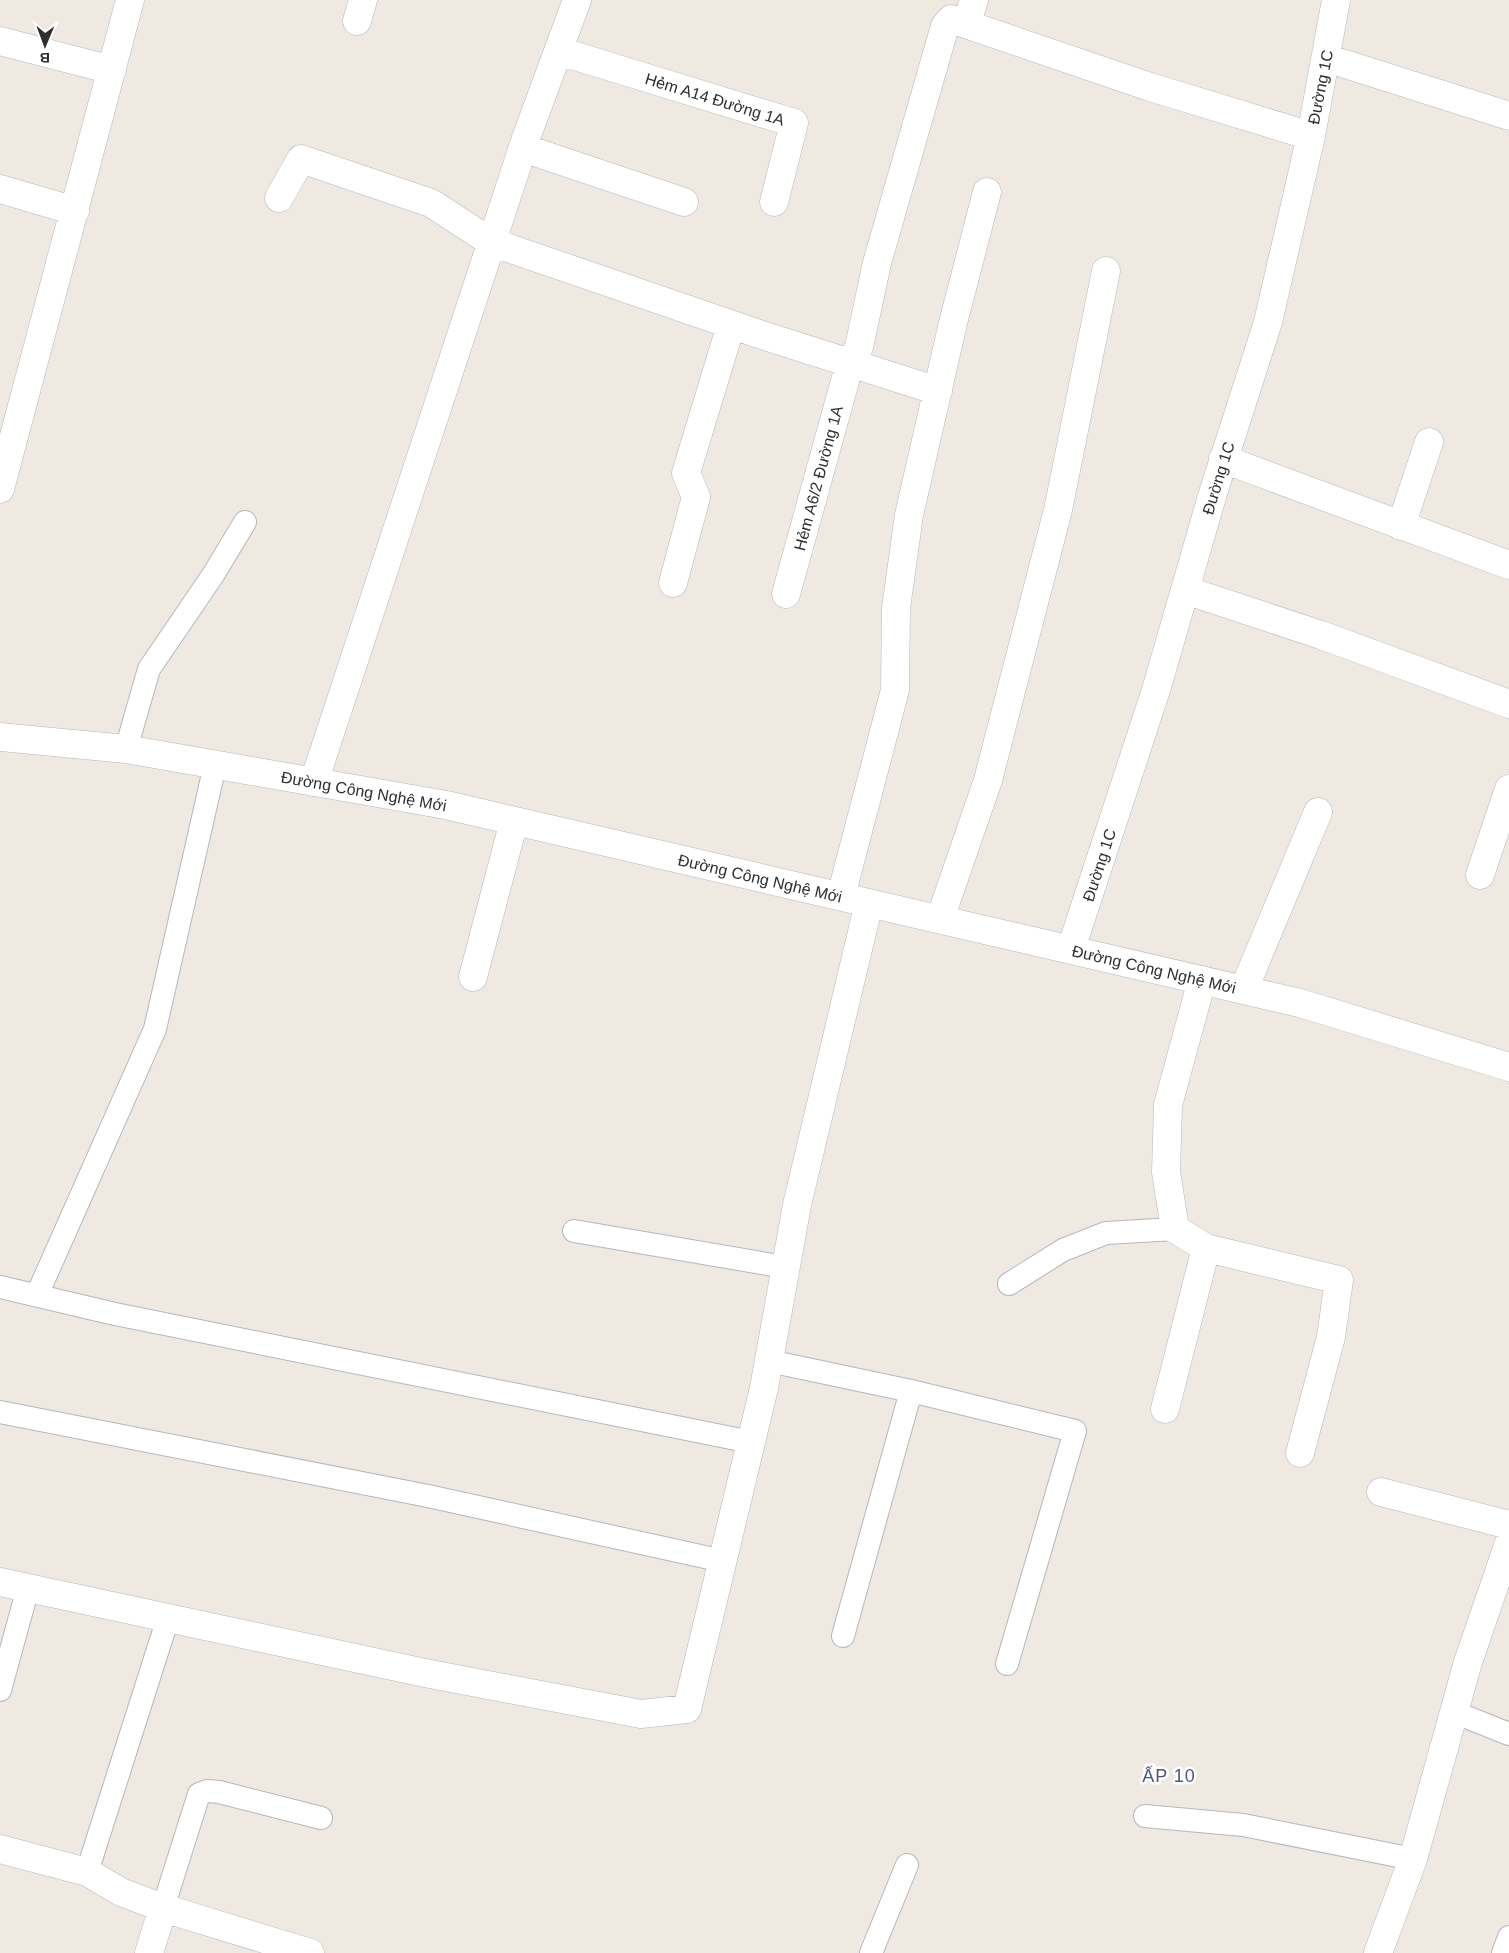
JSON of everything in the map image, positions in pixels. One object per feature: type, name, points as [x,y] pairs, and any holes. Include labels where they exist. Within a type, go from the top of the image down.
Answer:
[{"type":"street","points":[[0,489],[130,0]]},
{"type":"street","points":[[314,782],[522,148],[577,0]]},
{"type":"street","name":"Đường 1C","points":[[1072,950],[1156,690],[1223,459],[1268,322],[1311,136],[1336,0]]},
{"type":"street","points":[[970,11],[1150,87],[1311,136]]},
{"type":"street","name":"Hẻm A6/2 Đường 1A","points":[[786,594],[850,363],[858,347],[877,263],[944,26],[951,19],[970,11]]},
{"type":"street","points":[[0,41],[112,70]]},
{"type":"street","name":"Hẻm A14 Đường 1A","points":[[559,51],[794,123],[774,202]]},
{"type":"street","points":[[1326,58],[1509,116]]},
{"type":"street","points":[[522,148],[684,202]]},
{"type":"street","points":[[279,198],[301,159],[431,203],[491,242],[938,392]]},
{"type":"street","points":[[0,189],[74,211]]},
{"type":"street","points":[[841,896],[895,690],[896,608],[909,515],[987,192]]},
{"type":"street","points":[[940,919],[991,770],[1058,510],[1106,272]]},
{"type":"street","points":[[673,583],[696,497],[686,473],[731,324]]},
{"type":"street","points":[[1400,526],[1429,442]]},
{"type":"street","points":[[1223,459],[1509,565]]},
{"type":"street","points":[[1185,590],[1321,635],[1509,704]]},
{"type":"street","name":"Đường Công Nghệ Mới","points":[[0,737],[126,749],[446,805],[1300,1002],[1509,1067]]},
{"type":"street","points":[[1480,875],[1509,789]]},
{"type":"street","points":[[1244,989],[1318,812]]},
{"type":"street","points":[[473,977],[514,821]]},
{"type":"street","points":[[0,1582],[425,1673],[641,1714],[687,1709],[769,1361],[797,1205],[869,903]]},
{"type":"street","points":[[1202,980],[1168,1105],[1166,1172],[1175,1230],[1206,1248],[1339,1280],[1331,1337],[1300,1453]]},
{"type":"street","points":[[1165,1409],[1206,1248]]},
{"type":"street","points":[[1381,1492],[1509,1525]]},
{"type":"street","points":[[1378,1953],[1413,1859],[1468,1662],[1509,1542]]},
{"type":"street","points":[[0,1849],[87,1872],[121,1892],[276,1948],[310,1953]]},
{"type":"street","points":[[149,1953],[163,1908]]},
{"type":"lane","points":[[126,749],[149,669],[213,575],[245,522]]},
{"type":"lane","points":[[37,1295],[155,1029],[215,765]]},
{"type":"lane","points":[[1009,1284],[1062,1250],[1106,1233],[1175,1230]]},
{"type":"lane","points":[[574,1231],[785,1267]]},
{"type":"lane","points":[[0,1287],[115,1314],[751,1442]]},
{"type":"lane","points":[[769,1361],[911,1391],[1075,1431],[1007,1664]]},
{"type":"lane","points":[[843,1636],[911,1391]]},
{"type":"lane","points":[[0,1412],[428,1496],[723,1560]]},
{"type":"lane","points":[[0,1690],[28,1588]]},
{"type":"lane","points":[[87,1872],[168,1618]]},
{"type":"lane","points":[[1454,1712],[1509,1734]]},
{"type":"lane","points":[[163,1908],[199,1794],[207,1790],[219,1792],[322,1818]]},
{"type":"lane","points":[[1145,1816],[1243,1825],[1413,1859]]},
{"type":"lane","points":[[871,1953],[907,1865]]},
{"type":"lane","points":[[1503,1953],[1509,1937]]},
{"type":"district","name":"ẤP 10","points":[[1169,1776]]}]
